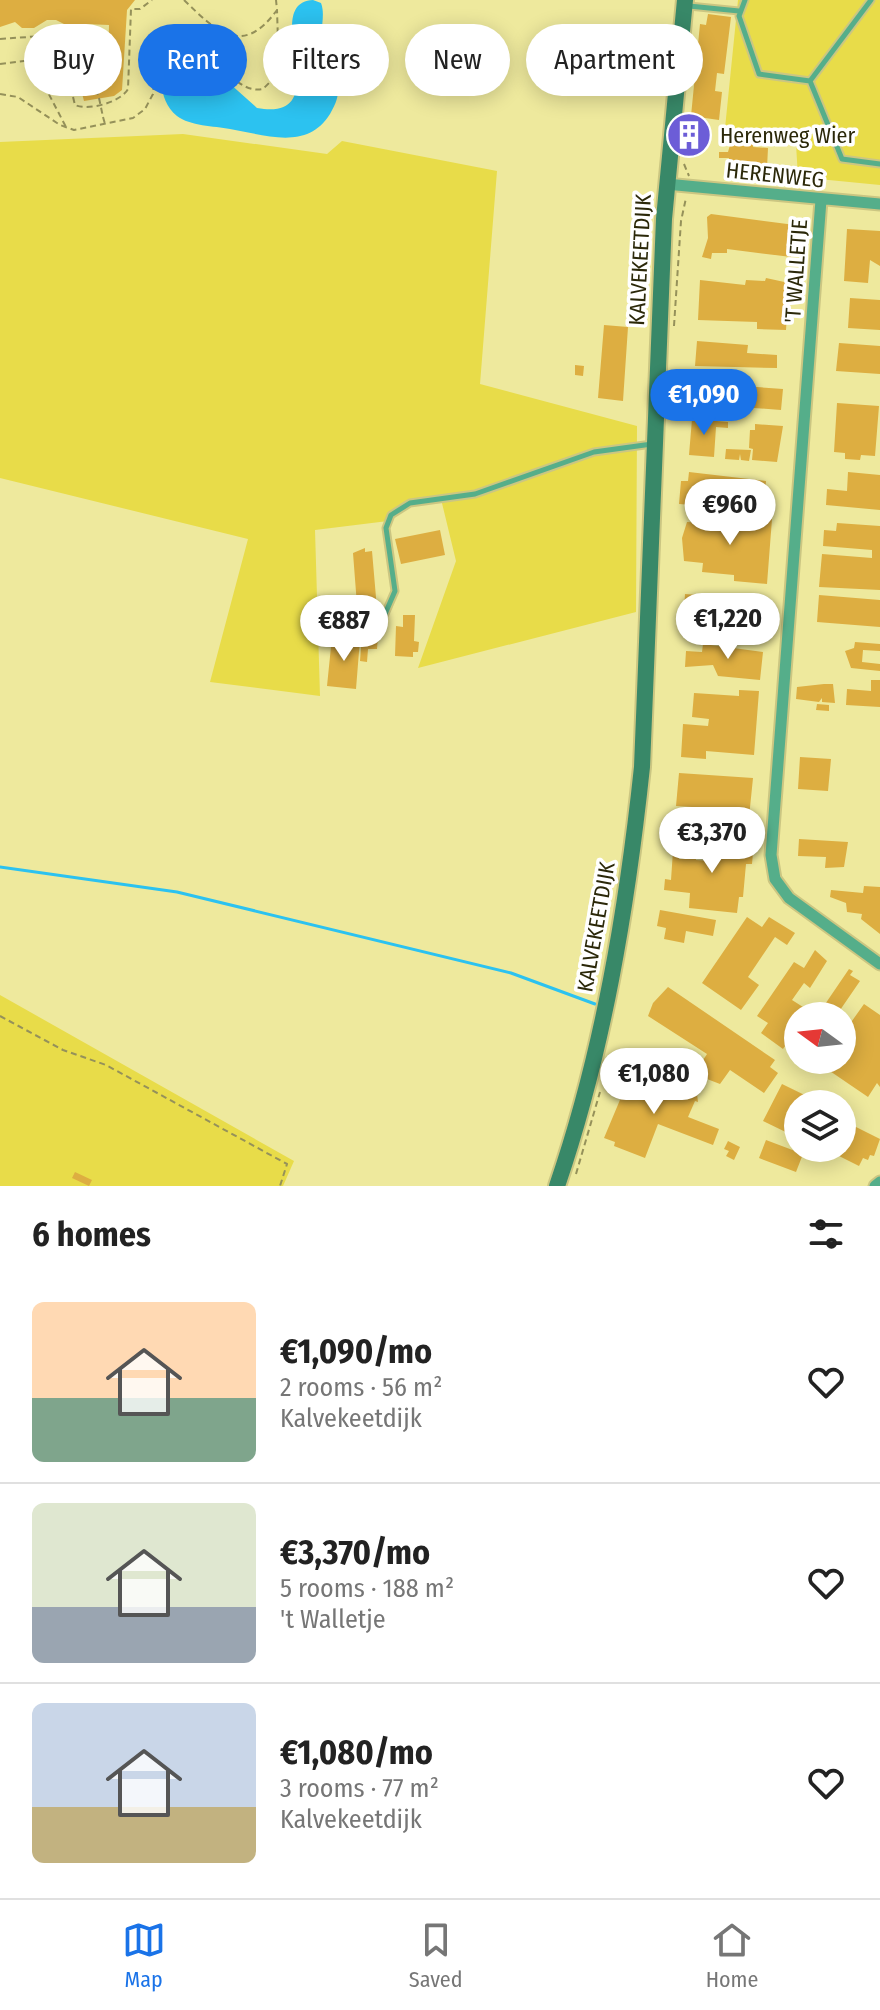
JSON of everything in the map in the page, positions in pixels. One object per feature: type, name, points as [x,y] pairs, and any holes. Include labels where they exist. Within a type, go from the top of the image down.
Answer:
[{"type":"street","name":"KALVEKEETDIJK","points":[[557,1186],[594,1062],[637,814],[645,725],[653,443],[666,184],[685,2]]},
{"type":"street","name":"HERENWEG","points":[[666,184],[880,204]]},
{"type":"street","name":"'T WALLETJE","points":[[821,200],[771,855],[775,879],[789,898],[880,964]]},
{"type":"lane","points":[[745,0],[740,11],[759,74],[810,81]]},
{"type":"lane","points":[[810,81],[871,0]]},
{"type":"lane","points":[[685,2],[740,11]]},
{"type":"lane","points":[[810,81],[842,159],[880,164]]},
{"type":"lane","points":[[385,614],[395,591],[386,528],[398,509],[420,500],[475,494],[594,452],[653,443]]},
{"type":"path","points":[[122,95],[128,89],[131,9],[140,9],[152,0]]},
{"type":"path","points":[[184,0],[218,32],[236,37],[261,28],[277,10]]},
{"type":"path","points":[[0,94],[18,97],[67,129],[82,130],[133,118],[145,109],[153,94],[157,42],[169,33],[189,37],[243,86],[257,91],[276,80],[281,64],[276,0]]},
{"type":"path","points":[[0,39],[24,36]]},
{"type":"path","points":[[0,64],[31,60],[67,129]]},
{"type":"path","points":[[73,96],[75,105],[83,108],[121,96]]},
{"type":"path","points":[[98,96],[105,125]]},
{"type":"path","points":[[0,1016],[63,1050],[106,1065],[287,1164],[280,1186]]},
{"type":"shaded area","points":[[738,0],[880,0],[880,185],[798,177],[795,128],[724,138]]},
{"type":"shaded area","points":[[183,134],[327,154],[342,141],[497,171],[480,384],[637,426],[636,612],[418,668],[456,561],[441,499],[410,503],[388,521],[315,530],[320,696],[210,682],[248,539],[0,478],[0,142]]},
{"type":"shaded area","points":[[0,995],[294,1161],[283,1186],[0,1186]]},
{"type":"water","points":[[313,0],[321,3],[322,24],[292,24],[298,6]]},
{"type":"water","points":[[164,96],[244,96],[257,108],[281,108],[293,98],[337,96],[321,126],[298,137],[285,138],[195,124],[177,116]]},
{"type":"building","points":[[0,0],[135,0],[127,10],[122,90],[122,24],[64,24],[47,20],[40,24],[24,24],[22,28],[15,22],[0,27]]},
{"type":"building","points":[[708,14],[731,17],[724,74],[717,73],[715,91],[722,92],[719,120],[691,116],[693,96],[703,96],[703,24],[706,25]]},
{"type":"building","points":[[83,96],[114,96],[84,101]]},
{"type":"building","points":[[754,137],[753,147],[768,148],[767,168],[778,169],[781,178],[752,177],[747,175],[747,170],[728,170],[729,158],[719,158],[719,152],[728,152],[732,138]]},
{"type":"building","points":[[711,214],[795,225],[791,257],[727,249],[727,253],[712,253],[711,259],[702,257],[708,238],[707,217]]},
{"type":"building","points":[[847,229],[880,231],[880,266],[870,260],[868,283],[844,281]]},
{"type":"building","points":[[766,278],[789,283],[786,330],[757,329],[757,322],[698,320],[700,280],[745,285],[746,280],[765,281]]},
{"type":"building","points":[[850,298],[880,300],[880,330],[848,328]]},
{"type":"building","points":[[604,325],[628,327],[623,401],[598,398]]},
{"type":"building","points":[[697,341],[748,345],[747,353],[777,355],[777,368],[695,366]]},
{"type":"building","points":[[839,343],[880,346],[880,374],[836,371]]},
{"type":"building","points":[[575,365],[584,366],[583,376],[575,375]]},
{"type":"building","points":[[743,386],[783,389],[781,410],[741,407]]},
{"type":"building","points":[[837,403],[879,406],[875,456],[861,455],[860,460],[845,459],[845,453],[834,452]]},
{"type":"building","points":[[692,419],[728,422],[728,428],[716,427],[714,457],[689,455]]},
{"type":"building","points":[[755,424],[783,426],[777,462],[752,460],[750,430],[755,430]]},
{"type":"building","points":[[726,449],[751,450],[749,461],[741,460],[740,454],[739,460],[725,459]]},
{"type":"building","points":[[689,472],[766,481],[764,503],[744,504],[706,497],[705,506],[679,504],[681,481],[688,481]]},
{"type":"building","points":[[848,472],[880,475],[880,510],[826,505],[827,489],[847,491]]},
{"type":"building","points":[[707,514],[772,519],[767,584],[734,581],[734,575],[702,572],[703,563],[684,561],[682,538],[687,522],[706,523]]},
{"type":"building","points":[[837,523],[880,526],[880,590],[819,587],[822,554],[872,558],[872,550],[823,546],[824,530],[836,531]]},
{"type":"building","points":[[440,530],[445,555],[401,564],[395,539]]},
{"type":"building","points":[[365,548],[365,552],[372,551],[377,609],[364,610],[365,617],[358,618],[353,553]]},
{"type":"building","points":[[685,594],[766,600],[763,641],[722,638],[722,629],[683,626]]},
{"type":"building","points":[[819,595],[880,600],[880,627],[817,622]]},
{"type":"building","points":[[403,615],[415,615],[414,641],[419,642],[418,652],[413,652],[413,657],[395,656],[396,626],[403,627]]},
{"type":"building","points":[[362,635],[378,636],[377,649],[368,649],[367,662],[360,661]]},
{"type":"building","points":[[332,637],[360,639],[356,689],[327,686]]},
{"type":"building","points":[[855,642],[880,644],[880,651],[863,650],[862,662],[880,664],[880,671],[851,668],[845,651],[854,648]]},
{"type":"building","points":[[703,644],[763,652],[760,680],[718,676],[713,665],[685,667],[686,651],[702,652]]},
{"type":"building","points":[[871,680],[880,680],[880,707],[846,705],[847,689],[871,691]]},
{"type":"building","points":[[833,684],[835,703],[822,702],[822,698],[819,702],[796,699],[797,687]]},
{"type":"building","points":[[739,690],[759,691],[754,755],[706,751],[706,759],[681,757],[683,724],[708,726],[709,719],[692,717],[694,693],[739,696]]},
{"type":"building","points":[[817,704],[829,705],[829,711],[816,710]]},
{"type":"building","points":[[800,757],[831,759],[828,791],[798,789]]},
{"type":"building","points":[[679,773],[753,778],[748,827],[723,826],[724,809],[676,806]]},
{"type":"building","points":[[673,822],[687,823],[687,829],[673,828]]},
{"type":"building","points":[[674,836],[686,837],[679,859],[689,858],[690,851],[695,851],[696,860],[710,861],[712,840],[754,842],[752,864],[746,864],[743,897],[739,897],[737,913],[689,908],[690,893],[664,890],[665,879],[671,880]]},
{"type":"building","points":[[799,839],[848,842],[844,867],[825,868],[826,857],[798,856]]},
{"type":"building","points":[[864,886],[880,887],[880,934],[861,919],[862,914],[847,912],[846,903],[830,897],[831,890],[863,893]]},
{"type":"building","points":[[660,910],[716,920],[713,936],[686,931],[684,943],[664,939],[666,928],[657,926]]},
{"type":"building","points":[[747,917],[762,927],[769,917],[795,933],[787,945],[775,937],[748,977],[759,985],[741,1010],[702,983]]},
{"type":"building","points":[[815,950],[827,961],[810,988],[804,983],[792,1000],[795,1002],[784,1002],[783,1049],[761,1033],[768,1023],[757,1016],[794,962],[804,968]]},
{"type":"building","points":[[849,969],[853,971],[850,975],[860,981],[846,1002],[827,1002]]},
{"type":"building","points":[[668,987],[775,1060],[770,1067],[778,1073],[764,1093],[730,1070],[720,1084],[694,1074],[707,1054],[648,1016],[653,1003]]},
{"type":"building","points":[[864,1004],[880,1015],[880,1087],[877,1083],[868,1097],[834,1074],[856,1074],[856,1015]]},
{"type":"building","points":[[630,1076],[650,1084],[653,1077],[697,1094],[698,1102],[695,1101],[688,1117],[719,1129],[713,1145],[658,1124],[645,1158],[614,1146],[615,1142],[604,1138]]},
{"type":"building","points":[[782,1084],[794,1090],[784,1090],[784,1131],[763,1121]]},
{"type":"building","points":[[856,1127],[880,1139],[874,1156],[870,1155],[868,1160],[863,1158],[859,1166],[851,1162],[856,1162]]},
{"type":"building","points":[[766,1140],[784,1147],[784,1162],[800,1162],[796,1172],[759,1158]]},
{"type":"building","points":[[728,1141],[740,1147],[734,1160],[726,1156],[729,1151],[724,1149]]},
{"type":"building","points":[[75,1172],[92,1180],[89,1186],[72,1178]]},
{"type":"waterway","points":[[0,867],[177,892],[511,973],[595,1004]]},
{"type":"place","name":"Herenweg Wier","points":[[689,135]]}]
